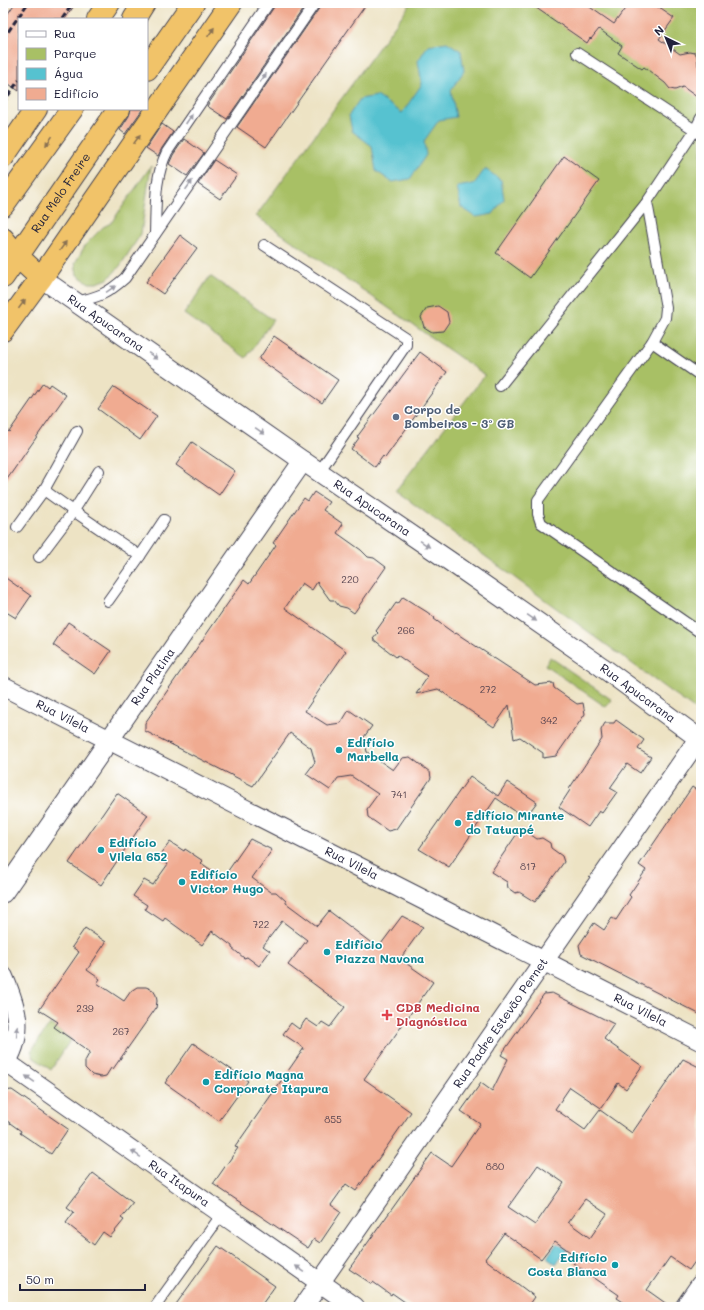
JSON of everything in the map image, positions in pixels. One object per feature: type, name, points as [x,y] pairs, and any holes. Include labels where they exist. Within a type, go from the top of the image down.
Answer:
[{"type":"highway","points":[[99,18],[109,3]]},
{"type":"highway","points":[[135,18],[144,3]]},
{"type":"highway","points":[[148,68],[193,3]]},
{"type":"highway","points":[[3,330],[41,278],[231,3]]},
{"type":"highway","points":[[3,157],[35,110]]},
{"type":"highway","points":[[3,205],[71,110]]},
{"type":"highway","name":"Rua Melo Freire","points":[[3,277],[118,110]]},
{"type":"highway","points":[[3,240],[17,256],[41,278]]},
{"type":"street","name":"Rua Apucarana","points":[[41,278],[602,667],[700,739]]},
{"type":"street","name":"Rua Platina","points":[[3,893],[303,461]]},
{"type":"street","name":"Rua Vilela","points":[[3,686],[701,1041]]},
{"type":"street","name":"Rua Padre Estevão Pernet","points":[[303,1307],[700,739]]},
{"type":"street","points":[[3,976],[9,990],[17,1020],[18,1034],[15,1046],[4,1064]]},
{"type":"street","name":"Rua Itapura","points":[[4,1064],[355,1307]]},
{"type":"street","points":[[685,1307],[701,1284]]},
{"type":"lane","points":[[155,234],[157,180],[161,164],[167,152],[269,3]]},
{"type":"lane","points":[[75,302],[96,298],[113,289],[125,278],[315,3]]},
{"type":"lane","points":[[578,53],[698,133]]},
{"type":"lane","points":[[500,386],[647,202],[698,133],[701,118]]},
{"type":"lane","points":[[647,202],[666,308],[665,318],[652,342],[538,500],[538,514],[541,523],[701,633]]},
{"type":"lane","points":[[264,244],[406,338],[406,345],[319,472]]},
{"type":"lane","points":[[652,342],[701,376]]},
{"type":"lane","points":[[17,527],[44,490],[77,431]]},
{"type":"lane","points":[[39,557],[73,512],[99,471]]},
{"type":"lane","points":[[44,490],[73,512],[140,556]]},
{"type":"lane","points":[[108,601],[164,520]]},
{"type":"lane","points":[[155,1307],[222,1214]]},
{"type":"green space","points":[[411,3],[701,3],[701,714],[396,491],[485,375],[256,216]]},
{"type":"green space","points":[[151,166],[141,234],[120,266],[108,279],[97,283],[89,283],[77,275],[75,263],[86,244],[103,227],[111,223]]},
{"type":"green space","points":[[210,276],[273,320],[246,358],[184,314]]},
{"type":"green space","points":[[550,657],[612,700],[606,707],[545,665]]},
{"type":"green space","points":[[50,1024],[71,1039],[51,1070],[34,1058],[31,1051]]},
{"type":"water","points":[[447,42],[461,51],[464,71],[451,90],[456,117],[439,120],[424,141],[426,155],[410,179],[392,182],[376,171],[372,146],[352,131],[349,115],[360,99],[377,96],[402,113],[422,84],[418,61],[428,45]]},
{"type":"water","points":[[485,169],[501,180],[504,199],[493,214],[476,217],[461,207],[457,187],[474,184]]},
{"type":"water","points":[[565,1232],[575,1239],[556,1264],[547,1257]]},
{"type":"building","points":[[15,3],[76,3],[66,18],[18,18],[18,90],[3,80],[3,21]]},
{"type":"building","points":[[275,3],[307,3],[227,119],[207,106],[274,7]]},
{"type":"building","points":[[321,3],[367,3],[266,147],[237,127],[320,7]]},
{"type":"building","points":[[529,3],[584,3],[614,24],[629,3],[652,3],[674,18],[659,39],[680,54],[690,52],[695,53],[697,56],[698,66],[701,68],[701,100],[683,87],[675,90],[670,89],[665,83],[644,67],[642,69],[618,53],[622,46],[599,29],[587,43]]},
{"type":"building","points":[[131,110],[142,110],[125,134],[120,130],[129,116]]},
{"type":"building","points":[[162,124],[173,132],[158,156],[146,148]]},
{"type":"building","points":[[184,139],[204,153],[187,176],[169,164],[173,155]]},
{"type":"building","points":[[564,156],[599,181],[530,278],[496,253]]},
{"type":"building","points":[[214,160],[237,175],[220,199],[198,184]]},
{"type":"building","points":[[180,235],[197,248],[163,294],[146,282]]},
{"type":"building","points":[[438,306],[447,312],[449,322],[443,331],[432,332],[424,327],[421,317],[427,308]]},
{"type":"building","points":[[274,336],[338,380],[322,403],[259,359]]},
{"type":"building","points":[[420,352],[447,372],[385,458],[383,456],[375,467],[351,449],[359,438],[357,437]]},
{"type":"building","points":[[43,383],[48,387],[50,384],[66,395],[3,485],[3,427],[9,432]]},
{"type":"building","points":[[114,387],[157,416],[140,440],[98,409]]},
{"type":"building","points":[[192,442],[235,471],[219,495],[176,465]]},
{"type":"building","points":[[314,492],[329,502],[323,510],[343,524],[337,533],[361,550],[368,557],[374,558],[386,567],[354,613],[347,608],[339,606],[334,600],[330,600],[317,582],[312,590],[302,583],[285,608],[346,651],[305,711],[327,725],[341,723],[349,710],[372,726],[364,737],[367,752],[393,770],[402,758],[410,757],[430,772],[431,778],[396,829],[388,831],[368,817],[367,809],[378,794],[351,776],[338,778],[330,790],[306,774],[315,762],[311,748],[290,733],[253,786],[145,731],[145,723],[244,580],[249,584],[276,545],[273,543],[304,498],[308,501]]},
{"type":"building","points":[[3,576],[31,596],[16,618],[3,610]]},
{"type":"building","points":[[403,597],[427,612],[455,634],[456,633],[535,685],[553,683],[554,688],[577,704],[583,703],[585,714],[556,756],[543,758],[543,753],[520,737],[514,739],[509,705],[494,727],[438,689],[416,694],[427,676],[397,655],[396,657],[373,639],[378,633],[376,631],[396,603],[398,604]]},
{"type":"building","points":[[68,622],[111,651],[95,674],[53,645]]},
{"type":"building","points":[[616,720],[644,740],[638,749],[651,757],[640,773],[627,764],[610,788],[617,792],[602,813],[599,811],[588,827],[559,807],[602,739],[601,730],[605,723],[614,723]]},
{"type":"building","name":"Edifício Mirante do Tatuapé","points":[[470,776],[498,796],[507,782],[537,802],[525,818],[496,798],[449,867],[419,849]]},
{"type":"building","points":[[692,787],[701,793],[701,1015],[581,954],[579,945],[594,923],[604,930],[612,918],[616,920],[631,897],[629,895],[646,870],[639,865]]},
{"type":"building","name":"Edifício Vilela 652","points":[[117,793],[148,815],[101,885],[69,863]]},
{"type":"building","points":[[521,828],[537,839],[542,838],[550,843],[551,848],[562,856],[564,862],[535,902],[519,892],[515,893],[508,888],[507,882],[491,872]]},
{"type":"building","points":[[250,839],[272,850],[252,878],[271,892],[276,892],[286,901],[286,903],[317,926],[329,911],[378,948],[402,916],[423,927],[400,959],[433,982],[364,1079],[411,1112],[356,1191],[346,1184],[331,1205],[341,1212],[320,1243],[314,1239],[308,1248],[213,1184],[238,1148],[235,1147],[304,1048],[283,1034],[291,1023],[299,1029],[306,1019],[318,1027],[322,1022],[330,1027],[345,1007],[288,965],[307,940],[282,921],[263,946],[270,951],[259,966],[247,957],[244,958],[232,948],[232,946],[212,931],[202,945],[165,918],[163,921],[145,909],[147,905],[133,896],[144,880],[153,885],[168,864],[158,858],[170,842],[184,851],[185,849],[203,861],[201,863],[223,878]]},
{"type":"building","points":[[85,928],[106,942],[87,970],[100,979],[97,983],[124,1001],[131,991],[137,987],[146,987],[153,990],[157,1001],[156,1008],[113,1069],[111,1068],[106,1076],[101,1077],[92,1075],[85,1068],[85,1061],[90,1052],[54,1027],[58,1022],[39,1010],[79,952],[72,947]]},
{"type":"building","points":[[552,993],[614,1024],[604,1039],[642,1066],[626,1089],[618,1083],[601,1108],[570,1087],[555,1109],[585,1130],[600,1110],[632,1133],[683,1059],[701,1068],[701,1253],[689,1270],[670,1257],[647,1290],[671,1307],[631,1307],[617,1298],[619,1295],[573,1263],[577,1257],[555,1241],[541,1259],[504,1233],[485,1259],[535,1297],[528,1307],[412,1307],[392,1293],[391,1295],[373,1282],[372,1284],[349,1269],[432,1153],[451,1166],[480,1124],[461,1111],[481,1083],[492,1091],[508,1059],[501,1055],[544,994]],"holes":[[[538,1165],[564,1183],[535,1225],[508,1207]],[[585,1199],[607,1214],[590,1238],[568,1222]]]},
{"type":"building","name":"Edifício Magna Corporate Itapura","points":[[193,1043],[248,1081],[219,1121],[165,1083]]},
{"type":"building","points":[[12,1090],[68,1129],[51,1154],[20,1133],[21,1131],[3,1118],[3,1091]]},
{"type":"building","points":[[93,1173],[133,1203],[121,1218],[124,1220],[110,1237],[103,1232],[94,1245],[66,1223],[74,1212],[67,1207]]},
{"type":"building","points":[[218,1246],[275,1286],[260,1307],[174,1307]]},
{"type":"railway","points":[[3,39],[28,3]]},
{"type":"railway","points":[[63,18],[73,3]]},
{"type":"railway","points":[[3,103],[18,81]]},
{"type":"place","name":"Corpo de Bombeiros - 3º GB","points":[[396,417]]},
{"type":"place","name":"Edifício Marbella","points":[[339,750]]},
{"type":"place","name":"Edifício Mirante do Tatuapé","points":[[458,823]]},
{"type":"place","name":"Edifício Vilela 652","points":[[101,850]]},
{"type":"place","name":"Edifício Victor Hugo","points":[[182,882]]},
{"type":"place","name":"Edifício Piazza Navona","points":[[327,952]]},
{"type":"place","name":"CDB Medicina Diagnóstica","points":[[387,1015]]},
{"type":"place","name":"Edifício Magna Corporate Itapura","points":[[206,1082]]},
{"type":"place","name":"Edifício Costa Blanca","points":[[615,1265]]}]
